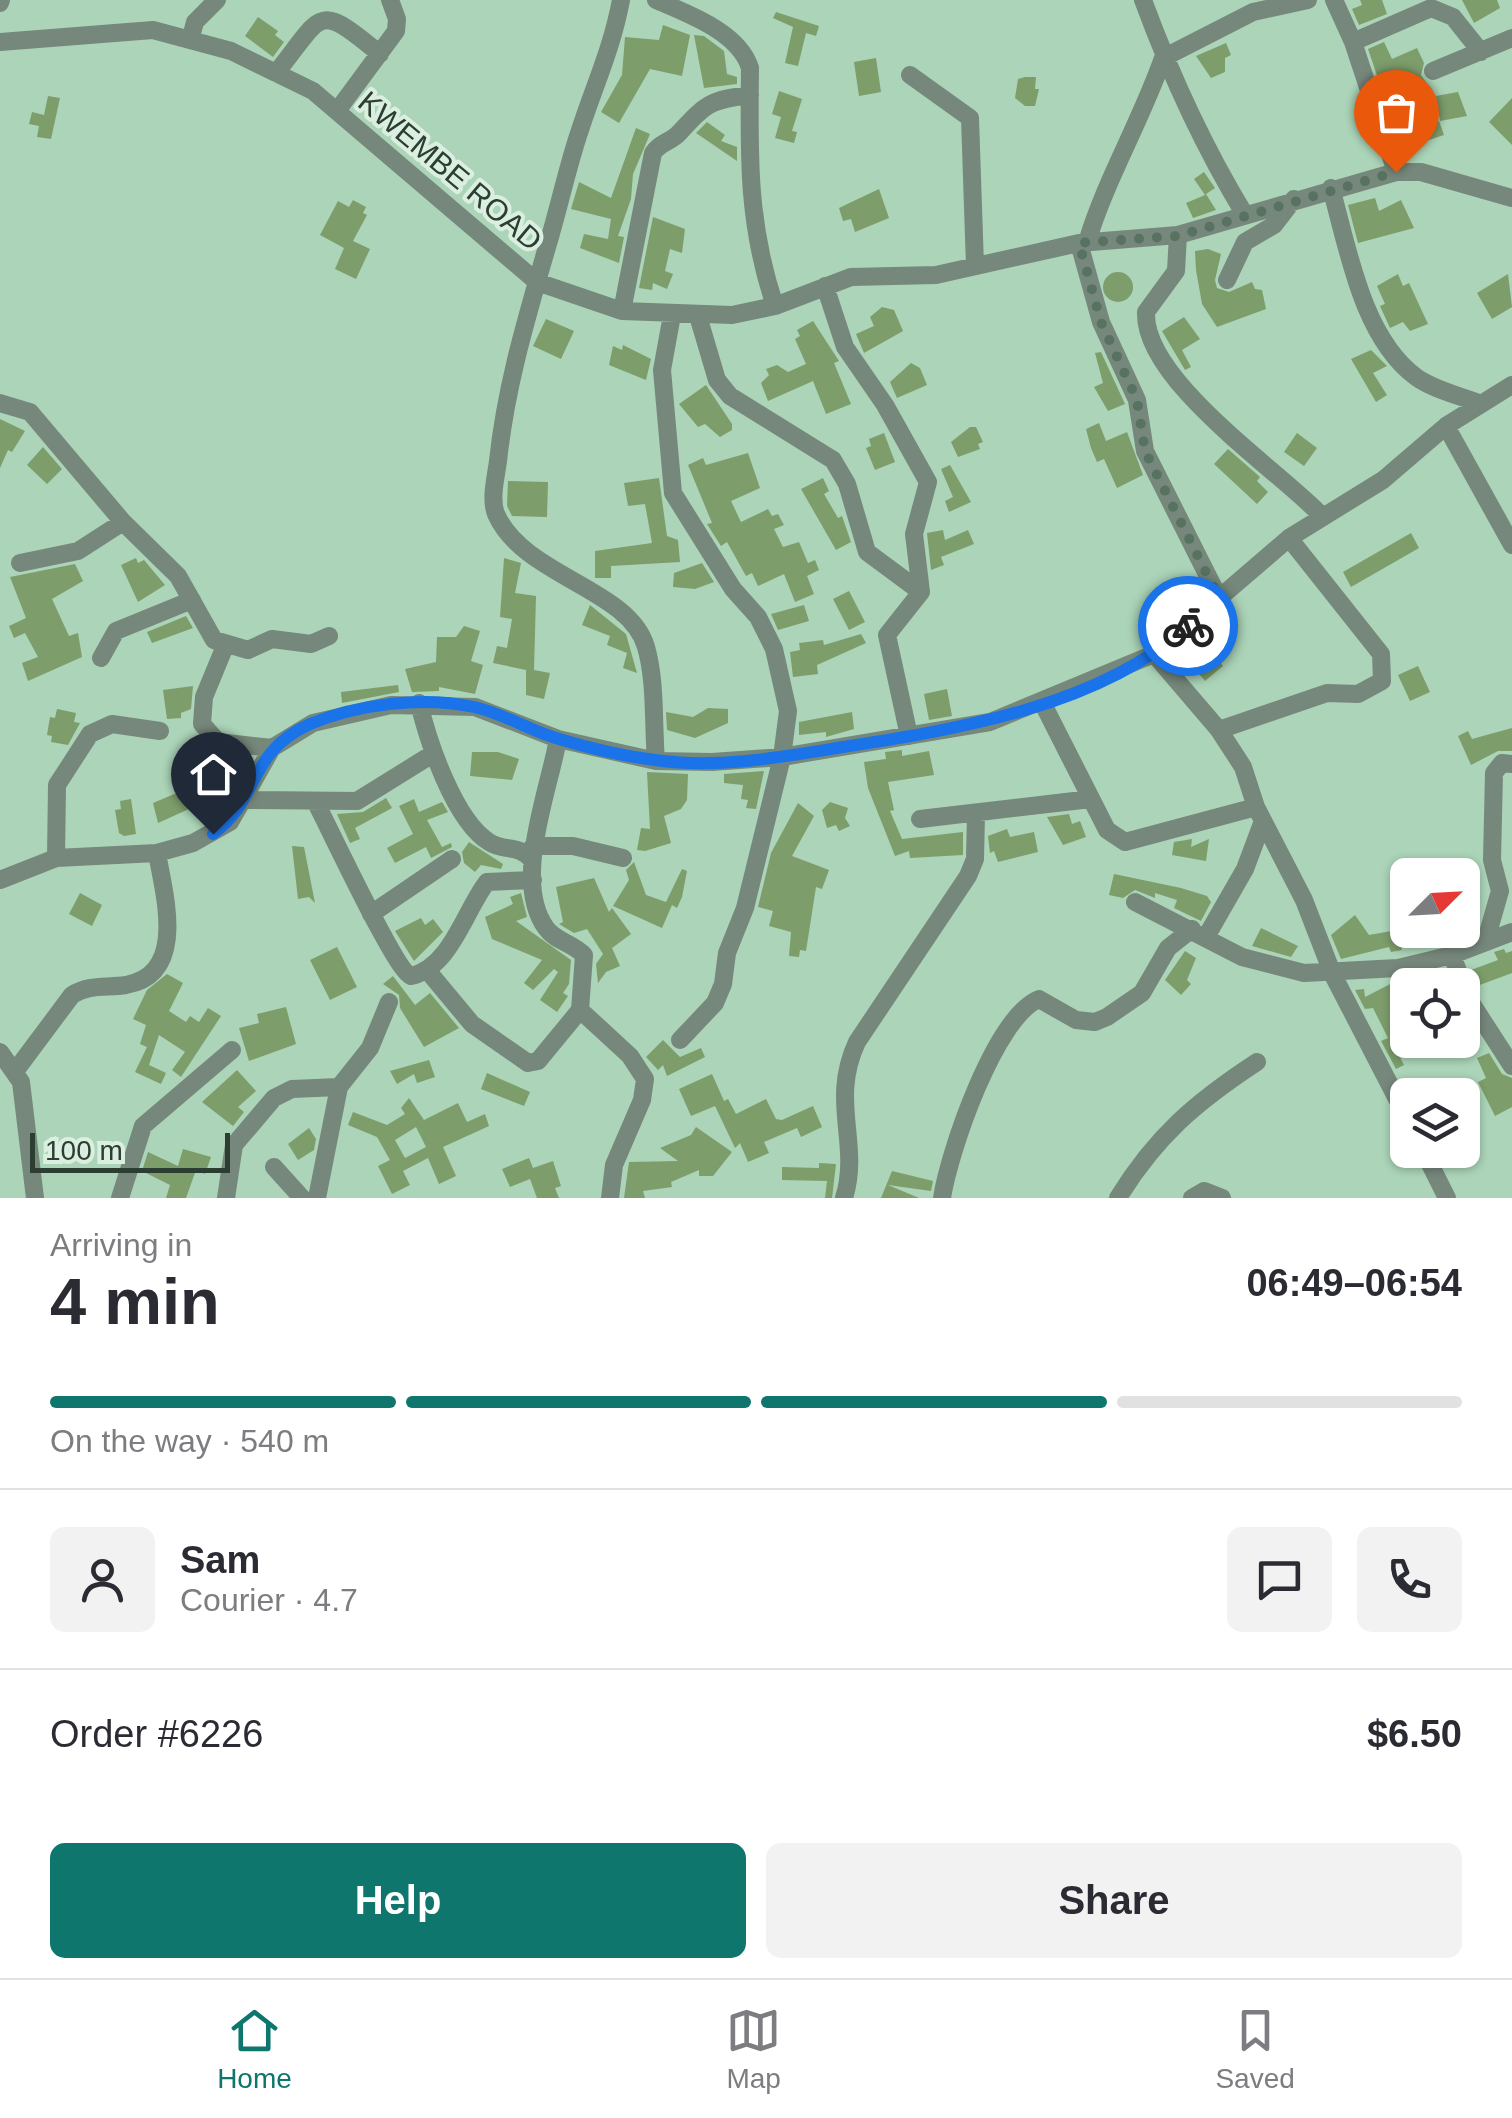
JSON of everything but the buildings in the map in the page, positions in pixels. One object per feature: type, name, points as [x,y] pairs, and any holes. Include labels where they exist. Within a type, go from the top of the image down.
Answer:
[{"type":"street","points":[[192,0],[193,30]]},
{"type":"street","points":[[193,30],[216,0]]},
{"type":"street","points":[[337,111],[396,31],[390,0]]},
{"type":"street","points":[[621,0],[612,50],[580,129],[505,394],[495,511],[535,556],[586,592],[612,602],[634,622],[647,648],[656,760]]},
{"type":"street","points":[[657,0],[699,20],[739,46],[750,68],[751,210],[775,306]]},
{"type":"street","points":[[1143,0],[1163,58],[1206,149],[1245,215]]},
{"type":"street","points":[[1219,598],[1145,451],[1137,400],[1101,322],[1083,243],[1125,154],[1163,58],[1253,12],[1308,0]]},
{"type":"street","points":[[1334,0],[1353,42],[1396,172]]},
{"type":"street","points":[[1353,42],[1431,8],[1453,16],[1481,52]]},
{"type":"street","points":[[276,73],[316,22],[328,17],[339,20],[380,54]]},
{"type":"street","name":"KWEMBE ROAD","points":[[0,42],[112,30],[193,30],[313,91],[537,282],[622,311],[732,315],[775,306],[850,278],[936,275],[1083,243],[1178,236],[1396,172],[1421,172],[1512,198]]},
{"type":"street","points":[[1433,71],[1512,38]]},
{"type":"street","points":[[910,76],[970,118],[975,266]]},
{"type":"street","points":[[622,311],[652,153],[662,142],[676,137],[704,106],[750,95]]},
{"type":"street","points":[[1331,188],[1360,289],[1388,345],[1416,377],[1481,404]]},
{"type":"street","points":[[1227,280],[1246,242],[1274,225],[1294,199]]},
{"type":"street","points":[[1178,236],[1176,271],[1146,312],[1148,336],[1179,385],[1322,516]]},
{"type":"street","points":[[825,286],[856,367],[923,466],[927,500],[914,534],[921,592],[886,635],[909,736]]},
{"type":"street","points":[[672,315],[662,370],[673,493],[733,589],[758,618],[784,682],[788,711],[782,758],[745,908],[728,952],[723,984],[715,1003],[680,1040]]},
{"type":"street","points":[[698,316],[717,380],[730,396],[833,460],[848,484],[867,552],[921,592]]},
{"type":"street","points":[[0,880],[56,858],[157,853],[213,834],[230,822],[272,748],[313,723],[419,702],[475,707],[558,739],[656,760],[782,758],[990,722],[1154,654],[1289,538],[1383,480],[1446,426],[1512,386]]},
{"type":"street","points":[[0,402],[30,412],[123,522],[168,565],[192,600],[203,627],[225,646],[248,650],[272,638],[311,644],[330,636]]},
{"type":"street","points":[[1446,426],[1512,545]]},
{"type":"street","points":[[20,564],[78,551],[123,522]]},
{"type":"street","points":[[1218,730],[1327,693],[1358,694],[1382,681],[1381,654],[1289,538]]},
{"type":"street","points":[[102,658],[116,630],[192,600]]},
{"type":"street","points":[[225,646],[204,697],[202,724],[218,742],[272,748]]},
{"type":"street","points":[[1154,654],[1218,730],[1243,767],[1260,814],[1304,900],[1333,975],[1390,1085]]},
{"type":"street","points":[[419,702],[431,755],[488,842],[533,853],[573,846],[623,858]]},
{"type":"street","points":[[1042,702],[1106,830],[1125,842],[1260,814]]},
{"type":"street","points":[[56,858],[57,785],[90,734],[112,724],[160,731]]},
{"type":"street","points":[[426,970],[472,1024],[528,1063],[538,1061],[580,1010],[584,955],[546,928],[533,880],[533,853],[558,739]]},
{"type":"street","points":[[243,800],[315,802],[368,798],[431,755]]},
{"type":"street","points":[[1486,940],[1500,891],[1492,860],[1494,773],[1502,763],[1512,764]]},
{"type":"street","points":[[920,818],[1091,799]]},
{"type":"street","points":[[315,802],[403,973],[412,976],[426,970],[448,945],[487,882],[533,880]]},
{"type":"street","points":[[844,1198],[850,1166],[842,1106],[846,1067],[857,1042],[968,876],[975,860],[976,814]]},
{"type":"street","points":[[942,1198],[948,1168],[990,1058],[1018,1013],[1038,998],[1076,1020],[1095,1022],[1142,993],[1168,948],[1199,933],[1245,869],[1260,814]]},
{"type":"street","points":[[16,1070],[72,996],[83,988],[130,984],[160,962],[168,941],[168,917],[157,853]]},
{"type":"street","points":[[371,914],[452,859]]},
{"type":"street","points":[[1135,902],[1242,957],[1304,974],[1333,975],[1452,955],[1512,932]]},
{"type":"street","points":[[1452,955],[1468,998],[1512,1066]]},
{"type":"street","points":[[316,1198],[339,1087],[370,1048],[389,1002]]},
{"type":"street","points":[[580,1010],[630,1056],[645,1078],[642,1100],[614,1165],[610,1198]]},
{"type":"street","points":[[120,1198],[143,1126],[232,1050]]},
{"type":"street","points":[[0,1052],[16,1070],[35,1198]]},
{"type":"street","points":[[1118,1198],[1150,1148],[1183,1113],[1257,1062]]},
{"type":"street","points":[[226,1198],[234,1145],[274,1098],[292,1089],[339,1087]]},
{"type":"street","points":[[274,1167],[302,1198]]},
{"type":"street","points":[[1432,1168],[1447,1198]]},
{"type":"street","points":[[1192,1198],[1204,1191],[1222,1198]]},
{"type":"way so far","points":[[1188,626],[1219,598],[1145,451],[1137,400],[1101,322],[1079,243],[1178,236],[1396,172]]},
{"type":"route","points":[[213,834],[230,822],[272,748],[313,723],[350,713],[391,705],[440,703],[475,707],[558,739],[656,760],[782,758],[990,722],[1107,677],[1154,654],[1188,626]]}]
